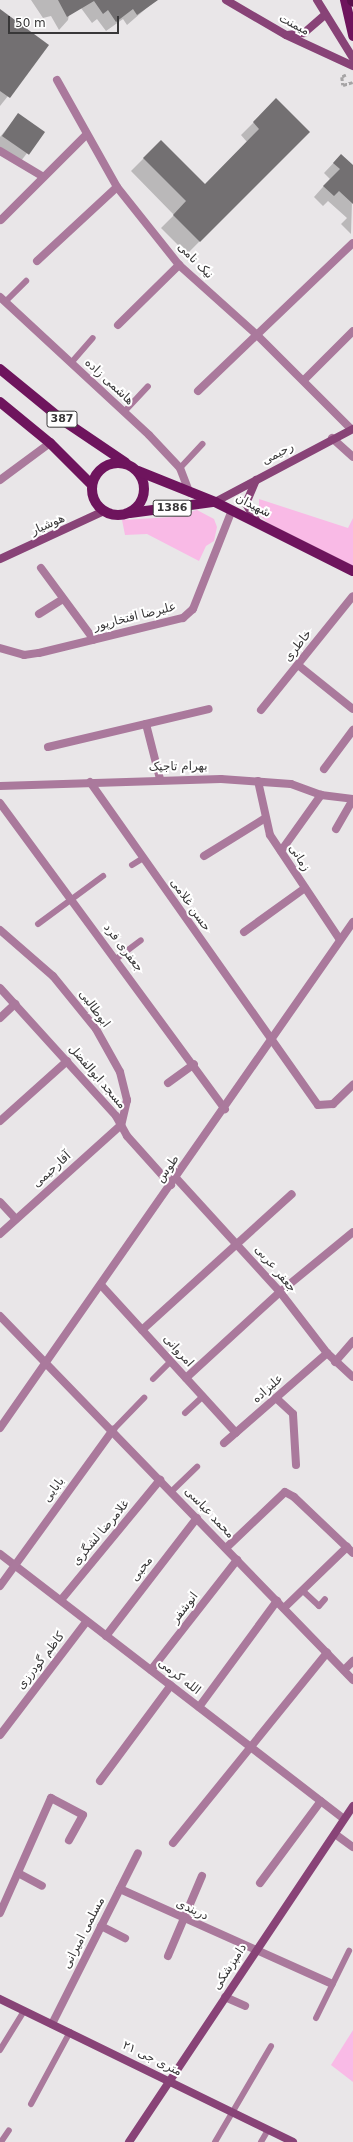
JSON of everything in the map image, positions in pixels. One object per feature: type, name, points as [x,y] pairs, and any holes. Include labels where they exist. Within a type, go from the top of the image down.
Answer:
[{"type":"main road","name":"میمنت","points":[[226,0],[286,35],[353,66]]},
{"type":"main road","points":[[317,0],[353,58]]},
{"type":"main road","points":[[345,0],[353,36]]},
{"type":"main road","points":[[286,35],[304,33],[325,15]]},
{"type":"main road","name":"387","points":[[0,369],[61,419],[127,464]]},
{"type":"main road","name":"387","points":[[0,402],[50,443],[92,485]]},
{"type":"main road","name":"رحیمی","points":[[215,502],[332,438],[352,429]]},
{"type":"main road","points":[[127,464],[138,471],[144,493],[136,509],[128,514],[116,515],[104,511],[95,501],[92,485],[106,466],[127,464]]},
{"type":"main road","name":"شهیدان","points":[[138,471],[215,502],[353,571]]},
{"type":"main road","points":[[256,480],[246,504],[258,523]]},
{"type":"main road","name":"1386","points":[[128,514],[215,502]]},
{"type":"main road","name":"هوشیار","points":[[0,559],[104,511]]},
{"type":"main road","name":"دامپزشکی","points":[[129,2142],[172,2081],[254,1952],[353,1806]]},
{"type":"main road","name":"۲۱ متری جی","points":[[0,1999],[172,2081],[293,2142]]},
{"type":"street","name":"نیک نامی","points":[[58,80],[86,135],[117,187],[179,265],[257,335],[352,429]]},
{"type":"street","points":[[1,220],[42,176],[86,135]]},
{"type":"street","points":[[0,151],[42,176]]},
{"type":"street","points":[[37,261],[117,187]]},
{"type":"street","points":[[198,391],[353,243]]},
{"type":"street","points":[[118,325],[179,265]]},
{"type":"street","name":"هاشمی زاده","points":[[2,300],[124,412],[180,468],[189,492]]},
{"type":"street","points":[[304,380],[353,331]]},
{"type":"street","points":[[332,438],[353,457]]},
{"type":"street","points":[[0,480],[50,443]]},
{"type":"street","name":"علیرضا افتخارپور","points":[[0,648],[31,654],[172,622],[193,609],[232,510]]},
{"type":"street","points":[[41,568],[94,640]]},
{"type":"street","name":"خاطری","points":[[261,710],[353,596]]},
{"type":"street","points":[[39,614],[63,599]]},
{"type":"street","points":[[298,665],[353,709]]},
{"type":"street","points":[[48,747],[209,709]]},
{"type":"street","points":[[146,724],[160,779]]},
{"type":"street","points":[[324,769],[353,730]]},
{"type":"street","name":"بهرام تاجیک","points":[[0,786],[160,779],[258,781],[299,785],[321,795],[353,799]]},
{"type":"street","name":"زمانی","points":[[258,781],[264,819],[280,850],[340,940]]},
{"type":"street","name":"حسن غلامی","points":[[90,782],[272,1042],[318,1105],[333,1104],[353,1085]]},
{"type":"street","points":[[280,850],[321,795]]},
{"type":"street","points":[[336,829],[353,799]]},
{"type":"street","name":"جعفری فرد","points":[[0,803],[194,1064],[225,1109]]},
{"type":"street","points":[[204,856],[264,819]]},
{"type":"street","points":[[244,932],[305,888]]},
{"type":"street","name":"طوس","points":[[1,1424],[272,1042],[353,922]]},
{"type":"street","name":"ابوطالبی","points":[[0,930],[53,976],[96,1029],[124,1087],[126,1113],[121,1125]]},
{"type":"street","name":"مسجد ابوالفضل","points":[[0,988],[67,1061],[171,1185]]},
{"type":"street","points":[[0,1018],[15,1004]]},
{"type":"street","points":[[0,1121],[67,1061]]},
{"type":"street","points":[[168,1083],[194,1064]]},
{"type":"street","name":"آقارحیمی","points":[[0,1234],[121,1125]]},
{"type":"street","name":"جعفر عربی","points":[[176,1178],[238,1244],[280,1292],[335,1362],[353,1377]]},
{"type":"street","points":[[142,1330],[292,1194]]},
{"type":"street","points":[[0,1202],[16,1219]]},
{"type":"street","points":[[186,1378],[280,1292],[353,1232]]},
{"type":"street","name":"امروانی","points":[[101,1285],[236,1433]]},
{"type":"street","name":"محمد عباسی","points":[[0,1316],[113,1430],[353,1680]]},
{"type":"street","points":[[335,1362],[353,1341]]},
{"type":"street","name":"علیزاده","points":[[224,1443],[327,1353]]},
{"type":"street","points":[[276,1398],[293,1414],[296,1465]]},
{"type":"street","name":"بابایی","points":[[0,1586],[113,1430]]},
{"type":"street","name":"غلامرضا لشگری","points":[[61,1600],[160,1480]]},
{"type":"street","points":[[226,1548],[280,1494],[294,1497],[353,1553]]},
{"type":"street","name":"محبی","points":[[106,1636],[197,1518]]},
{"type":"street","points":[[284,1608],[347,1547]]},
{"type":"street","name":"الله کرمی","points":[[0,1554],[344,1819]]},
{"type":"street","name":"انوشفر","points":[[151,1670],[237,1560]]},
{"type":"street","points":[[199,1707],[277,1601]]},
{"type":"street","name":"کاظم گودرزی","points":[[0,1735],[87,1621]]},
{"type":"street","points":[[174,1843],[327,1653]]},
{"type":"street","points":[[344,1670],[353,1661]]},
{"type":"street","points":[[100,1781],[171,1685]]},
{"type":"street","points":[[0,1913],[51,1798],[82,1814],[70,1840]]},
{"type":"street","points":[[260,1883],[321,1801]]},
{"type":"street","points":[[334,1834],[353,1847]]},
{"type":"street","name":"مسلمی امیرانی","points":[[52,2024],[138,1853]]},
{"type":"street","points":[[18,1873],[42,1886]]},
{"type":"street","points":[[168,1956],[202,1876]]},
{"type":"street","name":"دربندی","points":[[120,1889],[254,1952],[332,1984]]},
{"type":"street","points":[[101,1926],[125,1938]]},
{"type":"street","points":[[225,1997],[245,2006]]},
{"type":"lane","points":[[2,300],[26,281]]},
{"type":"lane","points":[[71,363],[93,338]]},
{"type":"lane","points":[[124,412],[148,386]]},
{"type":"lane","points":[[180,468],[202,444]]},
{"type":"lane","points":[[132,865],[143,858]]},
{"type":"lane","points":[[38,924],[103,876]]},
{"type":"lane","points":[[116,958],[141,940]]},
{"type":"lane","points":[[153,1379],[171,1361]]},
{"type":"lane","points":[[185,1413],[202,1396]]},
{"type":"lane","points":[[113,1430],[144,1398]]},
{"type":"lane","points":[[172,1492],[197,1467]]},
{"type":"lane","points":[[302,1590],[319,1606],[325,1599]]},
{"type":"lane","points":[[316,2018],[350,1951]]},
{"type":"lane","points":[[0,2050],[24,2011]]},
{"type":"lane","points":[[31,2104],[70,2032]]},
{"type":"lane","points":[[215,2142],[231,2111],[271,2046]]},
{"type":"lane","points":[[1,2142],[9,2130]]},
{"type":"lane","points":[[261,2142],[268,2130]]},
{"type":"path","points":[[353,72],[342,77],[343,85],[353,82]]},
{"type":"shaded area","points":[[259,499],[348,528],[353,518],[353,566],[268,523],[259,515]]},
{"type":"shaded area","points":[[197,510],[214,519],[217,527],[214,541],[206,546],[199,561],[147,534],[125,535],[122,520],[172,517]]},
{"type":"shaded area","points":[[353,2030],[353,2082],[331,2065]]},
{"type":"building","points":[[58,0],[158,0],[137,15],[133,9],[116,22],[108,10],[103,14],[94,1],[67,17]]},
{"type":"building","points":[[0,9],[49,45],[10,98],[0,91]]},
{"type":"building","points":[[276,98],[310,132],[200,242],[173,215],[186,201],[143,158],[161,140],[205,184],[259,129],[253,122]]},
{"type":"building","points":[[18,113],[45,132],[29,155],[2,136]]},
{"type":"building","points":[[341,154],[353,165],[353,204],[339,191],[334,196],[323,186],[340,169],[333,163]]}]
